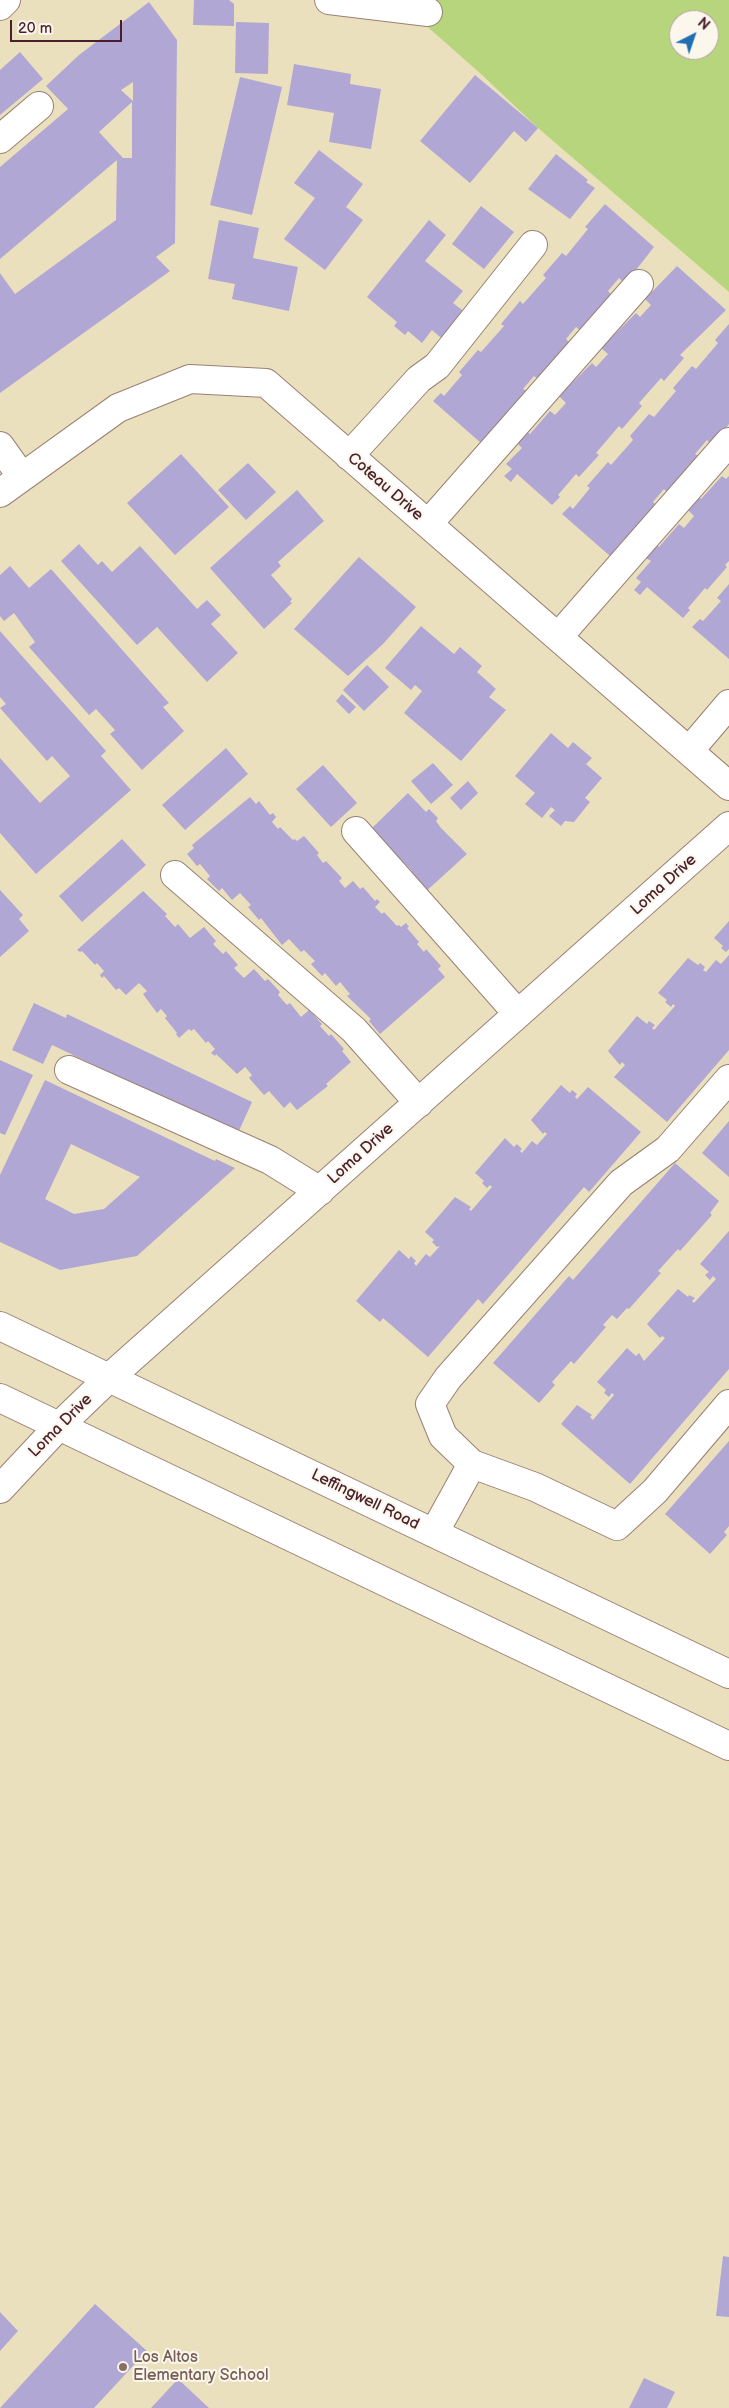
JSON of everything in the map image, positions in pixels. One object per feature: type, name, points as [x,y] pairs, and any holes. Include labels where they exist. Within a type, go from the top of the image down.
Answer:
[{"type":"street","points":[[0,6],[6,0]]},
{"type":"street","points":[[329,0],[428,12]]},
{"type":"street","points":[[0,139],[39,106]]},
{"type":"street","points":[[349,456],[419,379],[437,366],[533,245]]},
{"type":"street","points":[[428,524],[639,284]]},
{"type":"street","name":"Coteau Drive","points":[[0,492],[118,408],[190,379],[266,383],[729,786]]},
{"type":"street","points":[[558,637],[729,442]]},
{"type":"street","points":[[0,446],[22,477]]},
{"type":"street","points":[[689,751],[729,704]]},
{"type":"street","name":"Loma Drive","points":[[0,1488],[59,1426],[109,1378],[729,826]]},
{"type":"street","points":[[356,831],[518,1014]]},
{"type":"street","points":[[175,875],[354,1030],[419,1102]]},
{"type":"street","points":[[69,1070],[270,1160],[320,1191]]},
{"type":"street","points":[[729,1079],[668,1149],[621,1183],[448,1378],[430,1404],[443,1436],[472,1464],[535,1487],[617,1526],[654,1491],[729,1404]]},
{"type":"street","name":"Leffingwell Road","points":[[0,1326],[729,1674]]},
{"type":"street","points":[[0,1398],[729,1746]]},
{"type":"street","points":[[434,1533],[472,1464]]},
{"type":"green space","points":[[397,0],[729,0],[729,292],[538,128],[481,74]]},
{"type":"building","points":[[194,0],[229,0],[234,4],[234,26],[193,25]]},
{"type":"building","points":[[149,2],[177,40],[175,243],[156,257],[170,271],[0,393],[0,273],[15,294],[116,220],[117,160],[0,259],[0,167],[68,109],[46,86],[79,55]],"holes":[[[133,82],[133,101],[121,90]],[[132,102],[132,158],[123,158],[99,132]]]},
{"type":"building","points":[[236,22],[269,23],[268,74],[235,73]]},
{"type":"building","points":[[20,52],[43,79],[0,115],[0,70]]},
{"type":"building","points":[[294,64],[351,74],[350,84],[381,89],[371,149],[329,142],[334,113],[287,105]]},
{"type":"building","points":[[475,75],[538,128],[526,142],[514,131],[470,183],[420,141]]},
{"type":"building","points":[[240,77],[282,87],[252,215],[210,205]]},
{"type":"building","points":[[319,150],[363,184],[346,207],[363,220],[325,270],[284,239],[315,198],[294,183]]},
{"type":"building","points":[[556,154],[595,188],[570,219],[528,189]]},
{"type":"building","points":[[605,204],[654,247],[625,284],[619,278],[608,291],[612,295],[583,333],[576,327],[566,339],[570,343],[541,382],[534,376],[523,389],[528,392],[499,430],[495,427],[481,443],[433,401],[441,393],[444,396],[462,375],[459,372],[478,350],[481,352],[504,326],[501,324],[520,301],[523,304],[546,278],[543,275],[562,253],[566,256],[588,229],[585,227]]},
{"type":"building","points":[[481,206],[514,232],[484,269],[452,244]]},
{"type":"building","points":[[219,220],[259,228],[253,258],[298,267],[289,311],[232,299],[235,284],[208,279]]},
{"type":"building","points":[[429,220],[446,235],[425,261],[463,291],[453,303],[470,316],[447,343],[432,330],[422,343],[408,331],[405,335],[394,326],[397,322],[367,297]]},
{"type":"building","points":[[677,266],[726,310],[680,355],[684,358],[664,381],[661,378],[639,403],[642,406],[622,429],[619,426],[596,453],[599,455],[579,477],[576,474],[552,505],[517,474],[511,482],[504,476],[512,469],[506,464],[522,448],[517,443],[527,432],[530,434],[550,411],[555,415],[566,403],[559,396],[592,363],[596,367],[608,354],[601,348],[636,313],[640,317],[651,305],[645,299]]},
{"type":"building","points":[[729,324],[729,424],[713,446],[707,440],[695,454],[700,457],[670,495],[664,489],[653,502],[657,506],[629,543],[624,539],[610,556],[562,514],[570,506],[573,509],[590,488],[587,486],[608,462],[611,465],[633,440],[630,436],[649,414],[654,417],[676,391],[673,388],[692,366],[696,369],[718,343],[715,340]]},
{"type":"building","points":[[181,454],[229,507],[175,555],[127,503]]},
{"type":"building","points":[[248,463],[276,492],[246,520],[218,490]]},
{"type":"building","points":[[722,476],[726,479],[729,476],[729,561],[725,565],[727,567],[707,590],[705,588],[688,608],[690,610],[683,618],[647,587],[640,595],[634,590],[641,582],[636,578],[651,561],[646,558],[657,545],[659,547],[679,524],[684,528],[694,516],[688,510]]},
{"type":"building","points":[[297,490],[324,521],[278,562],[281,566],[271,575],[292,599],[290,602],[292,603],[264,629],[210,568]]},
{"type":"building","points":[[79,544],[98,565],[102,561],[112,572],[140,546],[197,609],[207,600],[221,615],[211,624],[238,653],[207,682],[157,627],[137,645],[61,561]]},
{"type":"building","points":[[359,557],[416,607],[383,644],[348,676],[294,629]]},
{"type":"building","points":[[10,566],[29,588],[51,569],[169,703],[163,707],[184,731],[142,770],[110,734],[115,730],[96,709],[89,715],[29,647],[35,642],[14,613],[4,621],[0,616],[0,575]]},
{"type":"building","points":[[729,584],[729,659],[692,627],[700,619],[703,621],[721,601],[717,598]]},
{"type":"building","points":[[421,626],[454,654],[460,647],[482,666],[477,672],[496,689],[489,697],[506,710],[461,761],[404,713],[422,691],[415,685],[411,690],[385,668]]},
{"type":"building","points":[[0,631],[106,751],[101,756],[131,790],[36,874],[0,833],[0,758],[40,803],[70,776],[52,756],[47,761],[0,708],[6,704],[0,697]]},
{"type":"building","points":[[367,665],[389,687],[364,711],[343,690]]},
{"type":"building","points":[[342,694],[356,707],[349,714],[336,701]]},
{"type":"building","points":[[551,733],[568,748],[573,742],[592,758],[586,764],[602,778],[585,798],[590,802],[574,822],[565,821],[561,826],[549,816],[555,810],[551,807],[542,818],[525,804],[535,793],[515,776]]},
{"type":"building","points":[[226,748],[248,774],[185,830],[162,805]]},
{"type":"building","points":[[433,763],[453,785],[431,804],[411,781]]},
{"type":"building","points":[[323,765],[357,803],[331,827],[296,789]]},
{"type":"building","points":[[468,781],[478,793],[461,810],[450,798]]},
{"type":"building","points":[[408,793],[426,812],[429,809],[438,818],[436,821],[441,828],[467,854],[422,895],[405,878],[412,871],[371,829]]},
{"type":"building","points":[[250,797],[256,804],[259,801],[270,815],[273,813],[276,817],[272,822],[293,840],[297,841],[304,836],[319,853],[317,855],[323,863],[326,861],[342,878],[339,881],[345,888],[353,881],[360,889],[363,887],[375,901],[377,899],[380,902],[375,907],[382,914],[384,912],[397,926],[401,927],[406,923],[409,927],[407,928],[419,942],[417,944],[424,952],[426,949],[441,966],[438,969],[445,977],[380,1034],[369,1021],[371,1019],[347,996],[350,994],[340,982],[336,986],[325,973],[322,976],[311,964],[315,961],[304,950],[301,952],[289,939],[282,945],[261,918],[259,920],[248,907],[251,905],[240,893],[232,900],[222,888],[219,891],[207,879],[210,876],[200,864],[197,866],[187,854],[194,848],[192,845]]},
{"type":"building","points":[[122,839],[146,865],[82,922],[59,896]]},
{"type":"building","points":[[0,890],[23,915],[19,919],[29,931],[0,957]]},
{"type":"building","points":[[143,891],[167,914],[165,916],[175,927],[178,924],[190,938],[204,927],[216,941],[213,944],[223,954],[226,951],[238,965],[234,968],[244,978],[254,969],[265,981],[268,979],[280,992],[278,995],[287,1005],[290,1003],[301,1017],[309,1010],[322,1024],[320,1026],[329,1036],[331,1034],[344,1049],[342,1051],[351,1062],[326,1084],[328,1086],[297,1110],[290,1102],[284,1108],[269,1091],[264,1095],[249,1078],[252,1075],[245,1067],[237,1074],[216,1054],[215,1056],[211,1053],[215,1049],[208,1041],[206,1043],[194,1029],[191,1031],[189,1029],[179,1038],[165,1018],[167,1016],[161,1009],[157,1013],[143,994],[147,991],[139,983],[126,995],[119,988],[116,990],[104,976],[102,978],[100,975],[104,971],[97,963],[95,965],[82,951],[77,950]]},
{"type":"building","points":[[729,921],[729,949],[726,952],[721,948],[723,946],[714,938]]},
{"type":"building","points":[[729,955],[729,1050],[667,1122],[614,1077],[625,1065],[622,1062],[620,1065],[608,1051],[637,1016],[647,1024],[649,1021],[655,1025],[652,1028],[654,1030],[675,1006],[673,1004],[671,1007],[665,1002],[667,1000],[658,993],[688,958],[698,965],[700,963],[705,967],[703,970],[706,972],[716,960],[721,964]]},
{"type":"building","points":[[34,1003],[66,1018],[67,1014],[252,1102],[238,1133],[52,1045],[43,1064],[12,1050]]},
{"type":"building","points":[[0,1060],[33,1075],[5,1135],[0,1133]]},
{"type":"building","points":[[45,1080],[215,1161],[216,1159],[235,1168],[137,1256],[60,1270],[0,1242],[0,1175]],"holes":[[[71,1144],[140,1177],[104,1209],[74,1214],[45,1199]]]},
{"type":"building","points":[[561,1085],[570,1093],[572,1090],[577,1094],[575,1097],[577,1099],[588,1087],[641,1132],[589,1192],[584,1187],[483,1304],[478,1299],[428,1357],[383,1318],[380,1322],[356,1301],[399,1250],[409,1259],[411,1256],[416,1261],[414,1263],[416,1266],[426,1254],[430,1257],[440,1246],[437,1247],[432,1242],[434,1240],[425,1232],[455,1197],[471,1207],[469,1209],[471,1211],[492,1187],[490,1185],[487,1188],[482,1183],[484,1181],[475,1173],[505,1138],[514,1147],[517,1144],[522,1149],[520,1151],[522,1153],[532,1141],[537,1145],[547,1134],[545,1132],[543,1134],[531,1120]]},
{"type":"building","points":[[729,1121],[729,1177],[702,1153]]},
{"type":"building","points":[[675,1163],[719,1201],[710,1213],[712,1215],[680,1251],[678,1249],[658,1271],[661,1273],[629,1309],[627,1308],[617,1319],[612,1315],[603,1325],[606,1327],[574,1364],[571,1361],[552,1382],[555,1385],[539,1403],[493,1363],[569,1276],[573,1280]]},
{"type":"building","points":[[729,1231],[729,1369],[630,1484],[561,1424],[577,1405],[592,1415],[590,1417],[593,1420],[614,1395],[612,1393],[609,1397],[604,1393],[606,1390],[597,1382],[627,1348],[636,1356],[639,1353],[644,1361],[665,1338],[662,1336],[660,1338],[647,1324],[678,1289],[688,1297],[689,1295],[695,1298],[692,1301],[694,1303],[716,1279],[713,1276],[710,1280],[705,1275],[709,1272],[700,1264]]},
{"type":"building","points":[[729,1441],[729,1526],[724,1532],[727,1535],[710,1554],[665,1514]]},
{"type":"building","points":[[723,2256],[729,2257],[729,2317],[716,2316]]},
{"type":"building","points":[[95,2304],[147,2351],[94,2408],[0,2408]]},
{"type":"building","points":[[0,2312],[18,2331],[0,2351]]},
{"type":"building","points":[[644,2378],[675,2392],[667,2408],[629,2408]]},
{"type":"building","points":[[178,2379],[209,2408],[151,2408]]},
{"type":"place","name":"Los Altos Elementary School","points":[[123,2367]]}]
